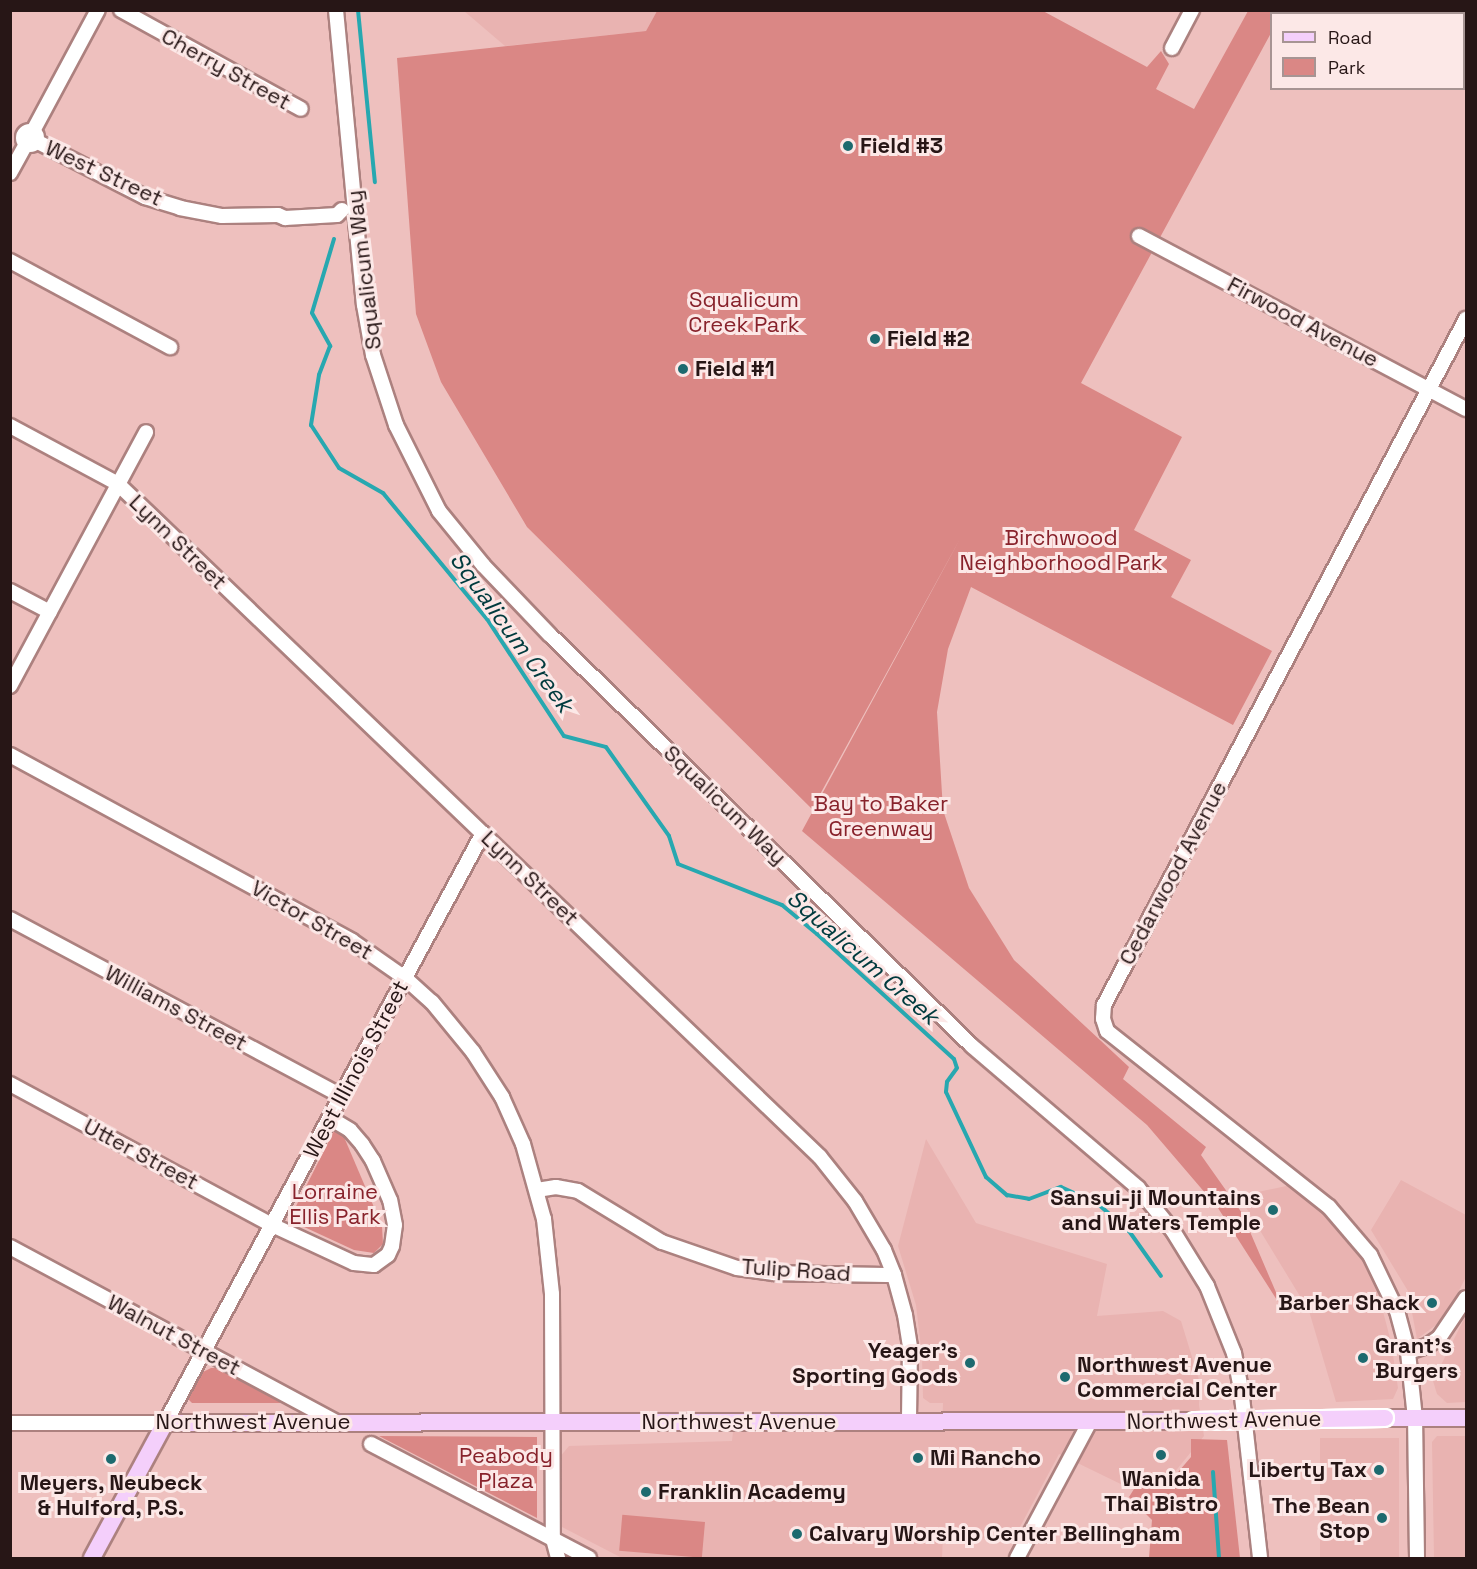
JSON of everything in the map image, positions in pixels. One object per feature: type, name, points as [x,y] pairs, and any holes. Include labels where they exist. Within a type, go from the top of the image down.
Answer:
[{"type":"main road","name":"Northwest Avenue","points":[[165,1422],[1090,1421],[1467,1418]]},
{"type":"main road","name":"West Illinois Street","points":[[92,1558],[165,1422]]},
{"type":"street","points":[[10,173],[98,10]]},
{"type":"street","name":"Cherry Street","points":[[121,10],[301,110]]},
{"type":"street","name":"Squalicum Way","points":[[336,10],[364,305],[373,355],[396,425],[439,511],[483,565],[558,644],[972,1046],[1138,1188],[1173,1231],[1208,1286],[1234,1353],[1241,1388],[1260,1558]]},
{"type":"street","points":[[1172,48],[1192,10]]},
{"type":"street","name":"West Street","points":[[10,127],[135,192],[180,208],[222,216],[278,215],[285,209],[336,206],[342,210],[356,209]]},
{"type":"street","name":"Firwood Avenue","points":[[1139,236],[1467,409]]},
{"type":"street","points":[[10,261],[170,347]]},
{"type":"street","name":"Cedarwood Avenue","points":[[1417,1558],[1415,1418],[1408,1352],[1397,1311],[1370,1255],[1352,1231],[1329,1207],[1107,1031],[1103,1019],[1104,1005],[1467,320]]},
{"type":"street","name":"Lynn Street","points":[[10,426],[118,484],[820,1157],[855,1201],[884,1250],[894,1275],[910,1341],[909,1421]]},
{"type":"street","points":[[10,686],[146,432]]},
{"type":"street","points":[[10,591],[50,612]]},
{"type":"street","name":"Victor Street","points":[[10,755],[335,930],[405,978],[432,1002],[473,1052],[502,1097],[523,1144],[537,1190],[550,1257],[553,1539],[558,1558]]},
{"type":"street","name":"West Illinois Street","points":[[165,1422],[483,833]]},
{"type":"street","name":"Williams Street","points":[[10,919],[341,1096]]},
{"type":"street","name":"Utter Street","points":[[10,1084],[272,1225],[361,1265],[374,1265],[388,1255],[395,1225],[384,1183],[362,1143],[350,1130],[330,1118]]},
{"type":"street","name":"Tulip Road","points":[[537,1190],[556,1186],[578,1191],[662,1242],[737,1268],[774,1273],[894,1275]]},
{"type":"street","name":"Walnut Street","points":[[10,1247],[337,1422]]},
{"type":"street","points":[[1408,1352],[1427,1346],[1439,1338],[1467,1298]]},
{"type":"street","points":[[1017,1558],[1090,1421]]},
{"type":"street","name":"Northwest Avenue","points":[[10,1423],[165,1422]]},
{"type":"street","points":[[371,1444],[589,1558]]},
{"type":"shaded area","points":[[464,11],[657,11],[646,31],[505,46]]},
{"type":"shaded area","points":[[926,1139],[976,1223],[1107,1264],[1097,1316],[1163,1311],[1181,1321],[1200,1383],[1199,1405],[1204,1436],[1165,1484],[1139,1480],[1133,1490],[1059,1454],[1013,1540],[943,1536],[942,1558],[622,1558],[562,1527],[559,1458],[569,1446],[732,1441],[733,1432],[942,1432],[943,1403],[930,1403],[923,1398],[922,1356],[916,1305],[898,1246]]},
{"type":"shaded area","points":[[1401,1180],[1466,1215],[1466,1277],[1444,1319],[1417,1339],[1408,1291],[1371,1230]]},
{"type":"shaded area","points":[[1291,1185],[1317,1205],[1362,1254],[1375,1281],[1391,1342],[1398,1388],[1393,1399],[1336,1402],[1309,1311],[1239,1196]]},
{"type":"shaded area","points":[[1466,1315],[1466,1402],[1447,1403],[1437,1394],[1433,1381]]},
{"type":"shaded area","points":[[1437,1436],[1466,1436],[1466,1558],[1434,1558],[1432,1442]]},
{"type":"shaded area","points":[[1320,1438],[1399,1438],[1399,1558],[1320,1558]]},
{"type":"green space","name":"Squalicum Creek Park","points":[[657,11],[1043,11],[1147,67],[1161,51],[1169,64],[1156,89],[1194,109],[1248,11],[1284,11],[1270,12],[1270,35],[1081,383],[1182,437],[1134,530],[1191,560],[1171,597],[1272,651],[1233,725],[971,587],[948,649],[937,712],[943,810],[969,888],[1014,960],[1129,1067],[1123,1079],[1206,1147],[1201,1155],[1242,1213],[1284,1311],[1218,1208],[1147,1125],[802,831],[961,537],[812,809],[527,527],[441,382],[416,314],[397,58],[646,31]]},
{"type":"green space","name":"Lorraine Ellis Park","points":[[338,1123],[382,1226],[383,1244],[374,1253],[354,1250],[289,1220]]},
{"type":"green space","points":[[211,1368],[223,1368],[279,1398],[280,1403],[192,1403],[188,1399],[203,1372]]},
{"type":"green space","name":"Peabody Plaza","points":[[379,1436],[537,1437],[537,1518]]},
{"type":"green space","points":[[1191,1439],[1227,1440],[1240,1558],[1149,1558],[1152,1520],[1129,1497],[1139,1481],[1167,1485],[1191,1457]]},
{"type":"green space","points":[[622,1515],[705,1522],[702,1558],[619,1551]]},
{"type":"waterway","name":"Squalicum Creek","points":[[358,10],[375,182]]},
{"type":"waterway","name":"Squalicum Creek","points":[[334,239],[312,313],[330,346],[319,375],[311,425],[339,468],[383,493],[487,619],[564,736],[606,747],[669,836],[678,864],[782,905],[954,1059],[957,1068],[947,1082],[946,1092],[986,1177],[1007,1195],[1029,1199],[1061,1187],[1098,1204],[1129,1231],[1161,1276]]},
{"type":"waterway","name":"Squalicum Creek","points":[[1213,1472],[1219,1558]]},
{"type":"place","name":"Field #3","points":[[848,146]]},
{"type":"place","name":"Field #2","points":[[875,339]]},
{"type":"place","name":"Field #1","points":[[683,369]]},
{"type":"place","name":"Sansui-ji Mountains and Waters Temple","points":[[1273,1210]]},
{"type":"place","name":"Barber Shack","points":[[1432,1303]]},
{"type":"place","name":"Grant's Burgers","points":[[1363,1358]]},
{"type":"place","name":"Yeager's Sporting Goods","points":[[970,1363]]},
{"type":"place","name":"Northwest Avenue Commercial Center","points":[[1065,1377]]},
{"type":"place","name":"Wanida Thai Bistro","points":[[1161,1455]]},
{"type":"place","name":"Mi Rancho","points":[[918,1458]]},
{"type":"place","name":"Meyers, Neubeck & Hulford, P.S.","points":[[111,1459]]},
{"type":"place","name":"Liberty Tax","points":[[1379,1470]]},
{"type":"place","name":"Franklin Academy","points":[[646,1492]]},
{"type":"place","name":"The Bean Stop","points":[[1382,1518]]},
{"type":"place","name":"Calvary Worship Center Bellingham","points":[[797,1534]]},
{"type":"park label","name":"Birchwood Neighborhood Park","points":[[1061,550]]},
{"type":"park label","name":"Bay to Baker Greenway","points":[[881,816]]}]
